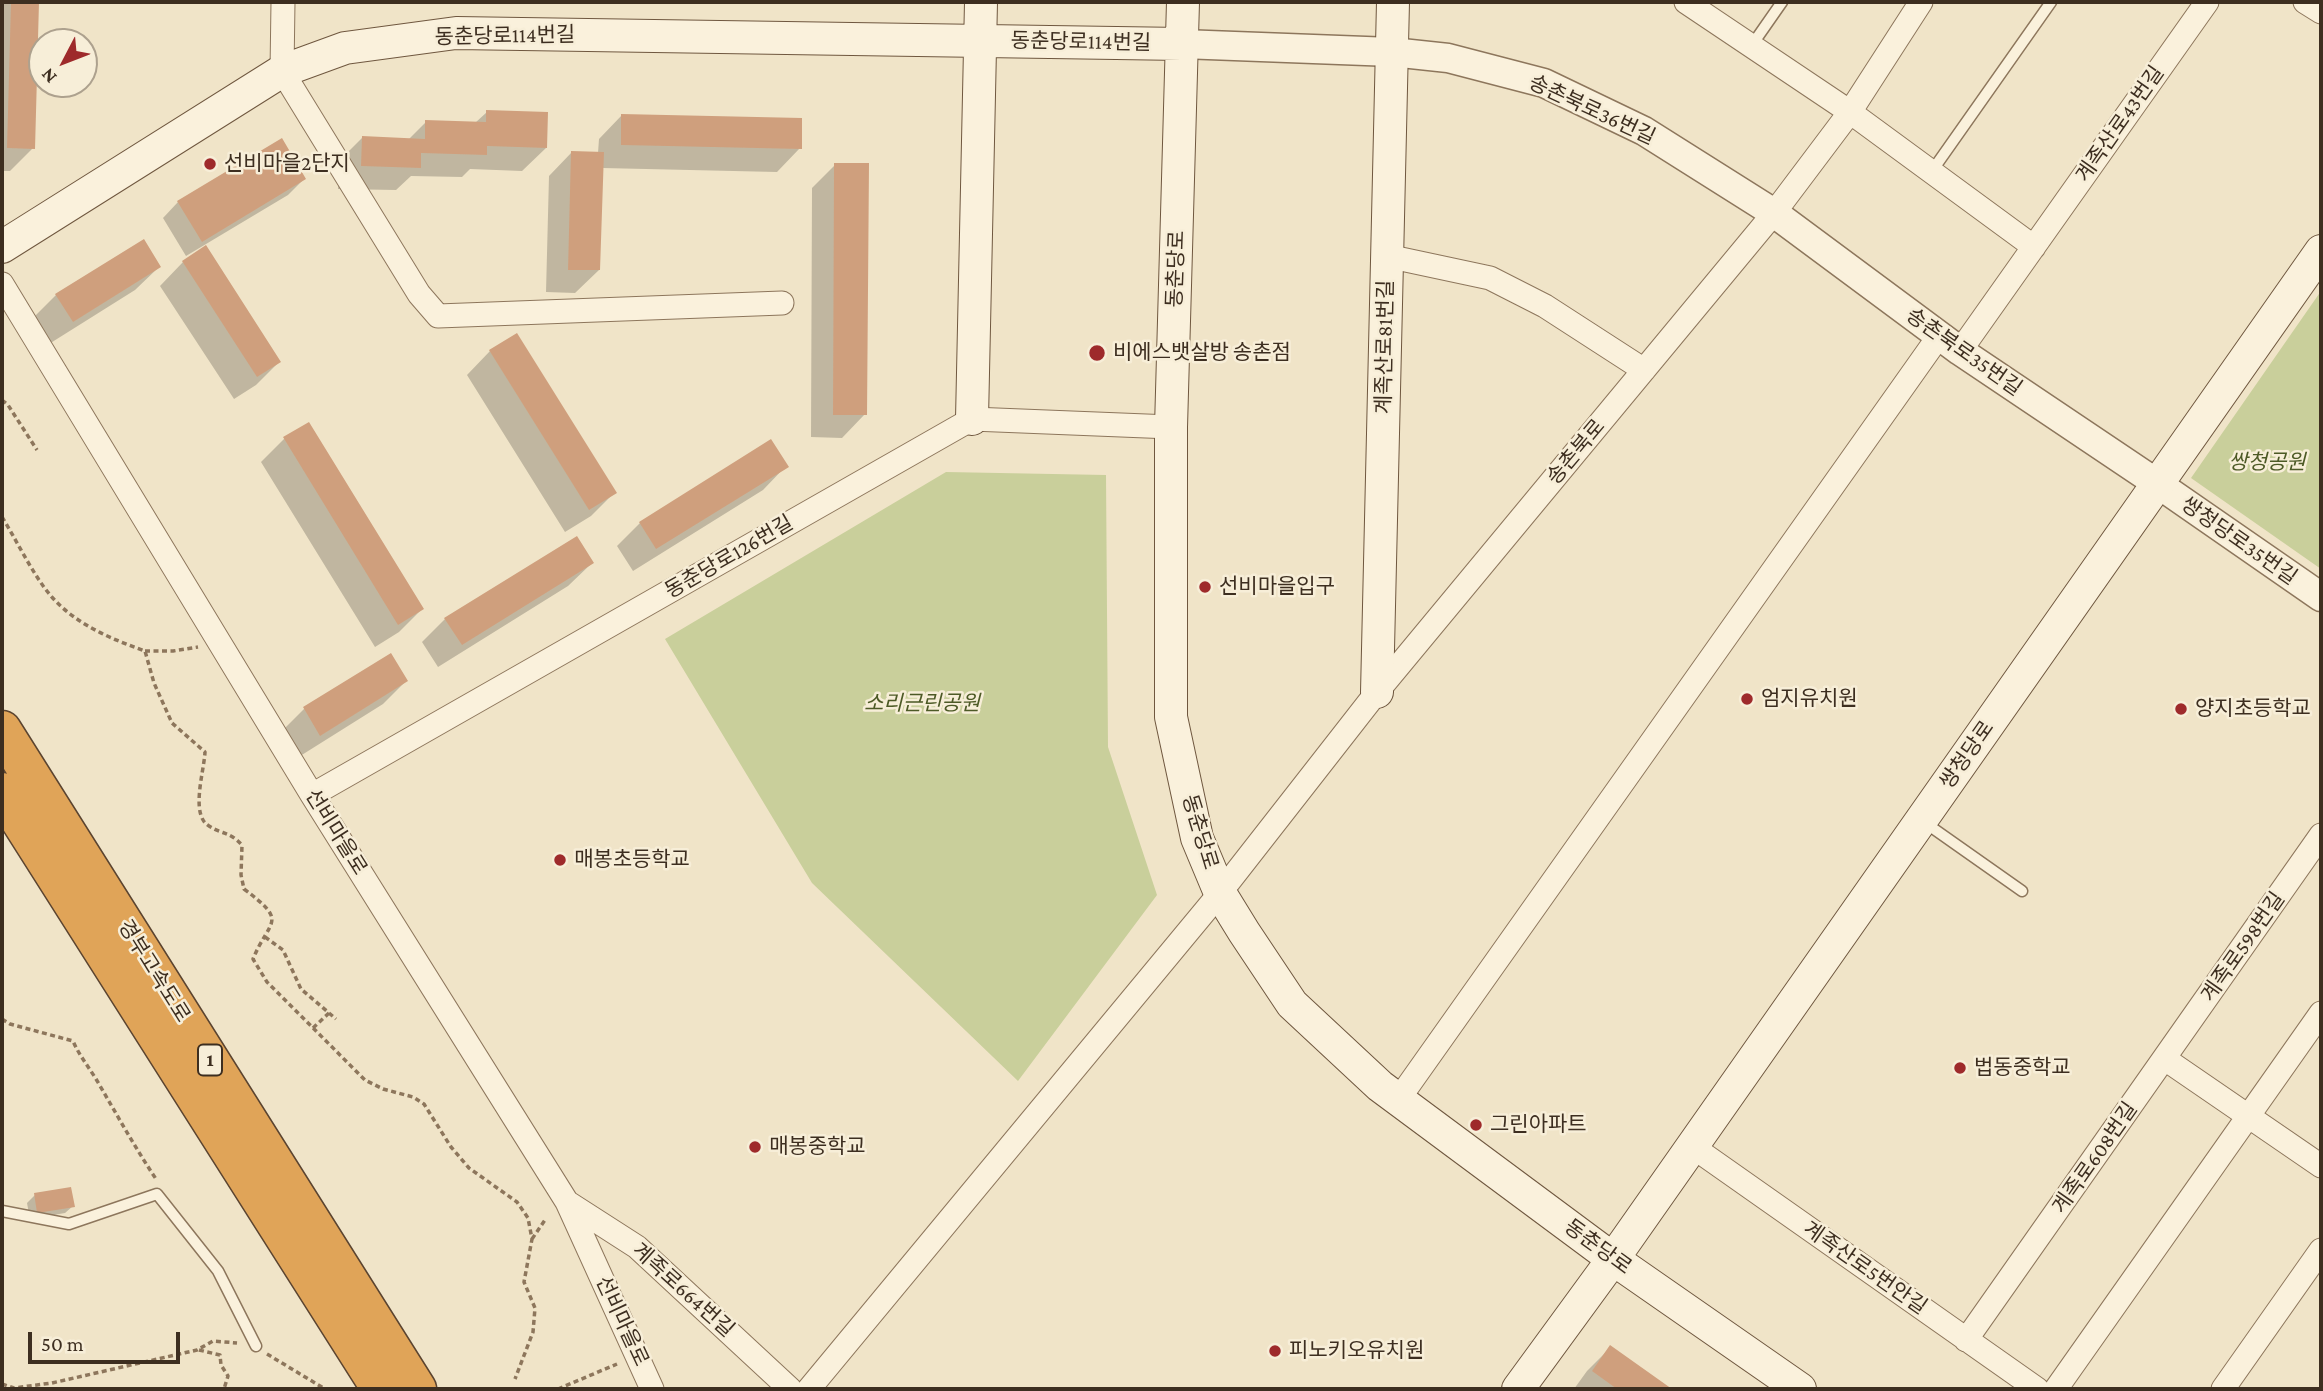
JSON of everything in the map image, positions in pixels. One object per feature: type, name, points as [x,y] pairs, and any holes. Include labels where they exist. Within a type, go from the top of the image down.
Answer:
[{"type":"highway","name":"경부고속도로","points":[[2,730],[417,1389]]},
{"type":"highway","name":"경부고속도로","points":[[2,792],[381,1389]]},
{"type":"main road","points":[[980,40],[981,2]]},
{"type":"main road","name":"동춘당로","points":[[1183,2],[1171,427],[1171,717],[1197,838],[1220,892],[1292,1004],[1380,1086],[1613,1259],[1800,1389]]},
{"type":"main road","name":"계족산로81번길","points":[[1377,692],[1393,2]]},
{"type":"main road","name":"동춘당로114번길","points":[[2,247],[282,71],[345,48],[456,33],[1182,44]]},
{"type":"main road","name":"동춘당로114번길","points":[[972,419],[980,40]]},
{"type":"main road","name":"쌍청당로","points":[[1518,1389],[1693,1147],[2321,251]]},
{"type":"street","points":[[283,2],[282,71],[419,294],[438,316],[782,303]]},
{"type":"street","points":[[1686,2],[1850,112],[2034,247]]},
{"type":"street","name":"송촌북로","points":[[809,1389],[1220,892],[1377,692],[1774,213],[1850,112],[1920,2]]},
{"type":"street","name":"계족산로43번길","points":[[1398,1100],[1949,344],[2034,247],[2207,2]]},
{"type":"street","points":[[2305,2],[2321,12]]},
{"type":"street","name":"송촌북로36번길","points":[[1182,44],[1392,51],[1448,58],[1544,83],[1644,131],[1774,213]]},
{"type":"street","name":"송촌북로35번길","points":[[1774,213],[1949,344],[2158,484]]},
{"type":"street","points":[[1387,256],[1490,278],[1545,306],[1644,370]]},
{"type":"street","name":"선비마을로","points":[[2,284],[312,795],[566,1202],[652,1389]]},
{"type":"street","points":[[972,419],[1171,427]]},
{"type":"street","name":"동춘당로126번길","points":[[312,795],[972,419]]},
{"type":"street","name":"쌍청당로35번길","points":[[2158,484],[2321,597]]},
{"type":"street","name":"계족로598번길","points":[[2165,1059],[2321,835]]},
{"type":"street","points":[[2056,1389],[2321,1013]]},
{"type":"street","points":[[2165,1059],[2321,1166]]},
{"type":"street","name":"계족로608번길","points":[[1966,1340],[2165,1059]]},
{"type":"street","name":"계족산로5번안길","points":[[1693,1147],[2036,1389]]},
{"type":"street","name":"계족로664번길","points":[[566,1202],[637,1247],[790,1389]]},
{"type":"street","points":[[2223,1389],[2321,1250]]},
{"type":"lane","points":[[1752,45],[1782,2]]},
{"type":"lane","points":[[1931,171],[2051,2]]},
{"type":"lane","points":[[1922,820],[2022,891]]},
{"type":"lane","points":[[2,1211],[69,1224],[158,1194],[218,1271],[256,1346]]},
{"type":"path","points":[[2,400],[37,450]]},
{"type":"path","points":[[2,517],[51,596],[95,631],[145,651],[173,652],[204,647]]},
{"type":"path","points":[[145,651],[154,684],[172,723],[205,752],[199,815],[205,825],[232,834],[242,845],[241,875],[244,889],[269,908],[272,922],[270,932],[259,944],[253,959],[267,982],[365,1080],[425,1104],[451,1147],[469,1168],[517,1202],[528,1218],[532,1239],[524,1282],[535,1308],[533,1332],[515,1379]]},
{"type":"path","points":[[265,937],[284,950],[301,989],[336,1019]]},
{"type":"path","points":[[312,1029],[329,1013]]},
{"type":"path","points":[[2,1018],[10,1024],[73,1041],[120,1125],[159,1183],[158,1194]]},
{"type":"path","points":[[532,1239],[545,1220]]},
{"type":"path","points":[[2,1384],[14,1388],[42,1384],[197,1350],[213,1340],[256,1346],[285,1367],[325,1389]]},
{"type":"path","points":[[197,1350],[220,1355],[221,1365],[228,1376],[224,1389]]},
{"type":"path","points":[[558,1389],[638,1355]]},
{"type":"path","points":[[42,1384],[46,1389]]},
{"type":"green space","name":"쌍청공원","points":[[2321,291],[2321,569],[2191,478]]},
{"type":"green space","name":"소리근린공원","points":[[946,472],[1106,475],[1108,747],[1157,895],[1018,1081],[812,883],[665,639]]},
{"type":"building","points":[[11,2],[39,2],[38,28],[28,28],[28,98],[36,98],[35,149],[7,148]]},
{"type":"building","points":[[486,110],[548,112],[547,148],[487,146],[487,155],[421,153],[421,168],[361,166],[362,136],[425,139],[425,120],[486,122]]},
{"type":"building","points":[[621,114],[802,118],[802,149],[621,145]]},
{"type":"building","points":[[282,138],[306,179],[202,242],[177,201]]},
{"type":"building","points":[[571,151],[604,152],[600,270],[568,270]]},
{"type":"building","points":[[834,163],[869,163],[867,415],[833,415]]},
{"type":"building","points":[[144,239],[161,267],[73,322],[55,294]]},
{"type":"building","points":[[206,245],[281,362],[257,377],[182,261]]},
{"type":"building","points":[[517,333],[617,493],[589,510],[489,350]]},
{"type":"building","points":[[309,422],[424,609],[398,625],[283,437]]},
{"type":"building","points":[[771,439],[789,467],[656,549],[639,522]]},
{"type":"building","points":[[577,536],[594,563],[462,645],[444,618]]},
{"type":"building","points":[[391,653],[408,681],[320,736],[303,707]]},
{"type":"building","points":[[71,1187],[75,1207],[37,1213],[34,1193]]},
{"type":"building","points":[[1610,1345],[1672,1389],[1617,1389],[1592,1371]]},
{"type":"place","name":"선비마을2단지","points":[[210,164]]},
{"type":"place","name":"비에스뱃살방 송촌점","points":[[1097,353]]},
{"type":"place","name":"선비마을입구","points":[[1205,587]]},
{"type":"place","name":"엄지유치원","points":[[1747,699]]},
{"type":"place","name":"양지초등학교","points":[[2181,709]]},
{"type":"place","name":"매봉초등학교","points":[[560,860]]},
{"type":"place","name":"법동중학교","points":[[1960,1068]]},
{"type":"place","name":"그린아파트","points":[[1476,1125]]},
{"type":"place","name":"매봉중학교","points":[[755,1147]]},
{"type":"place","name":"피노키오유치원","points":[[1275,1351]]}]
